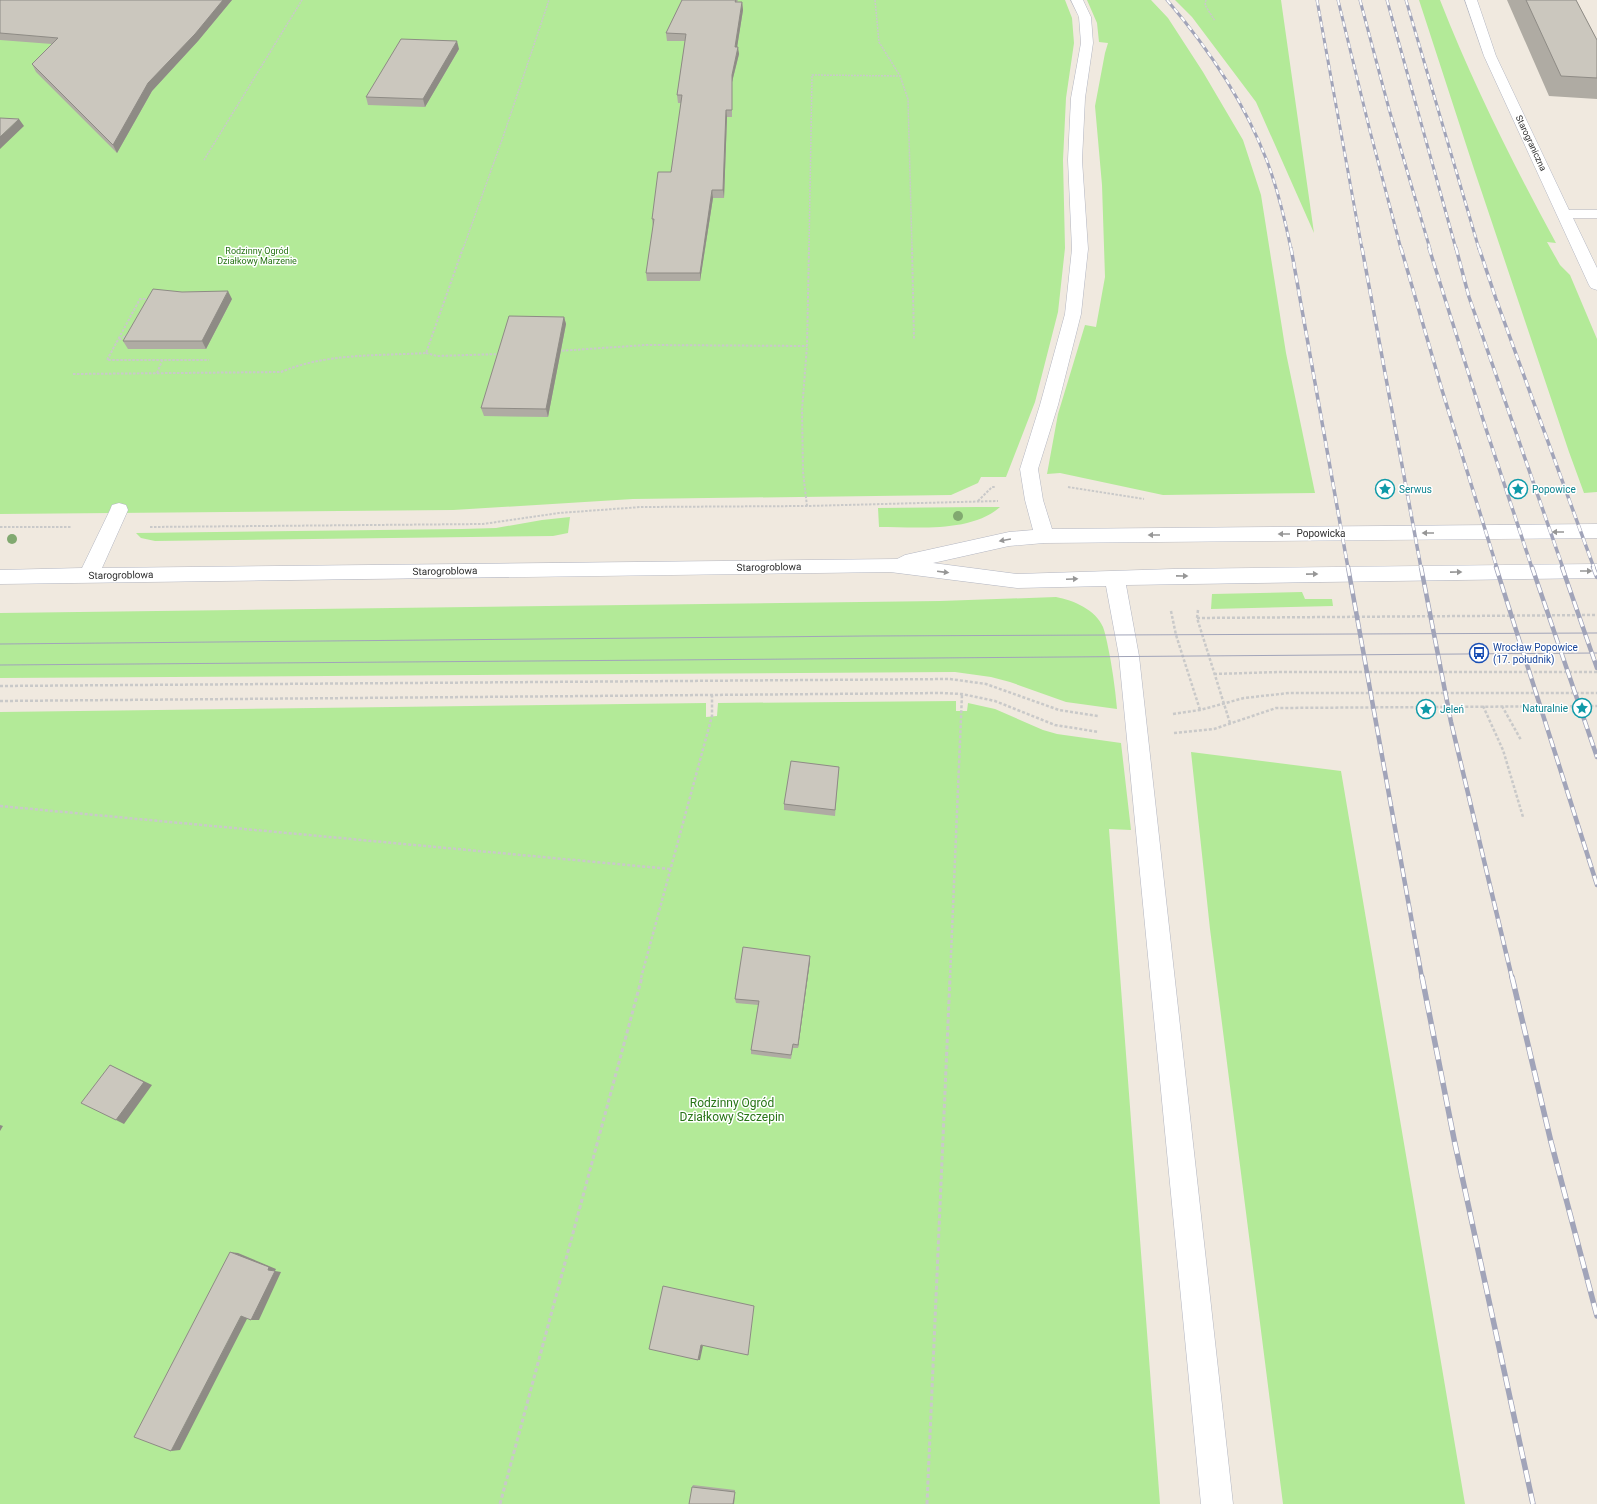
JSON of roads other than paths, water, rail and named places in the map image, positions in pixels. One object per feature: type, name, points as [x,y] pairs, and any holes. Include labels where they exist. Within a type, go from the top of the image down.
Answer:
[{"type":"street","points":[[1044,536],[1029,469],[1049,405],[1073,314],[1080,249],[1075,160],[1078,98],[1087,43],[1085,17],[1077,0]]},
{"type":"street","name":"Starograniczna","points":[[1471,0],[1490,56],[1597,285]]},
{"type":"street","points":[[1564,214],[1597,214]]},
{"type":"street","points":[[89,575],[115,519]]},
{"type":"street","name":"Popowicka","points":[[1044,536],[1597,531]]},
{"type":"street","name":"Starogroblowa","points":[[890,565],[1009,539],[1044,536]]},
{"type":"street","name":"Starogroblowa","points":[[0,577],[619,570],[890,565],[1017,581],[1115,578]]},
{"type":"street","points":[[1217,1504],[1128,649],[1115,578],[1597,571]]},
{"type":"tram line","points":[[0,644],[866,636],[1597,633]]},
{"type":"tram line","points":[[0,665],[1597,653]]},
{"type":"railway","points":[[1167,0],[1211,57],[1248,117],[1271,172],[1281,205],[1291,249]]},
{"type":"railway","points":[[1317,0],[1362,249]]},
{"type":"railway","points":[[1338,0],[1401,249]]},
{"type":"railway","points":[[1360,0],[1389,109],[1430,249]]},
{"type":"railway","points":[[1387,0],[1456,249]]},
{"type":"railway","points":[[1406,0],[1479,249]]},
{"type":"railway","points":[[1291,248],[1348,568]]},
{"type":"railway","points":[[1362,248],[1421,568]]},
{"type":"railway","points":[[1401,248],[1442,390],[1497,568]]},
{"type":"railway","points":[[1429,248],[1532,568]]},
{"type":"railway","points":[[1456,248],[1469,297],[1563,568]]},
{"type":"railway","points":[[1479,248],[1496,299],[1594,568]]},
{"type":"railway","points":[[1348,567],[1422,978]]},
{"type":"railway","points":[[1421,567],[1451,722],[1512,978]]},
{"type":"railway","points":[[1496,567],[1597,885]]},
{"type":"railway","points":[[1532,567],[1597,757]]},
{"type":"railway","points":[[1562,567],[1597,668]]},
{"type":"railway","points":[[1593,567],[1597,577]]},
{"type":"railway","points":[[1422,977],[1455,1144],[1533,1504]]},
{"type":"railway","points":[[1512,977],[1551,1142],[1597,1316]]},
{"type":"place","name":"Serwus","points":[[1385,489]]},
{"type":"place","name":"Popowice","points":[[1518,489]]},
{"type":"place","name":"Wrocław Popowice (17. południk)","points":[[1479,653]]},
{"type":"place","name":"Naturalnie","points":[[1582,708]]},
{"type":"place","name":"Jeleń","points":[[1426,709]]},
{"type":"park label","name":"Rodzinny Ogród Działkowy Marzenie","points":[[257,256]]},
{"type":"park label","name":"Rodzinny Ogród Działkowy Szczepin","points":[[732,1110]]}]
